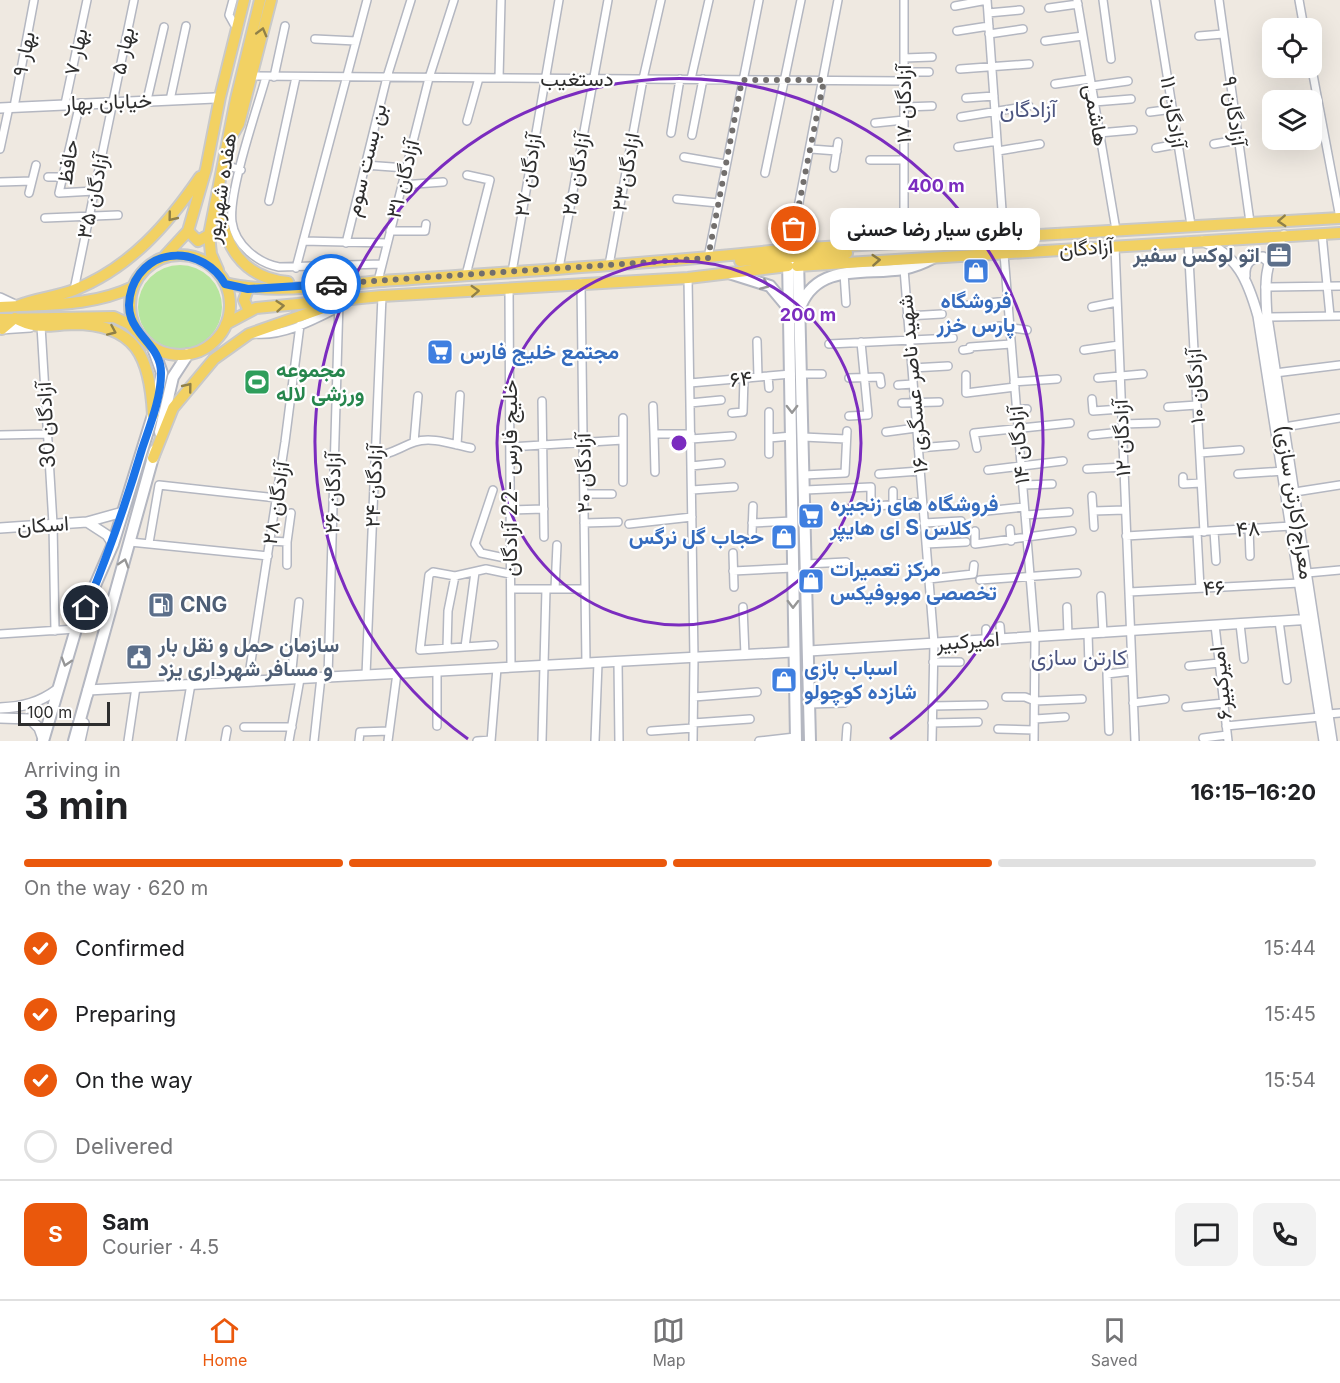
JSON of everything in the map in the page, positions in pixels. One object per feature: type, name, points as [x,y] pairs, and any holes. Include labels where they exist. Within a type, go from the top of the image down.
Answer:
[{"type":"main road","points":[[217,97],[242,0]]},
{"type":"main road","points":[[217,97],[242,0]]},
{"type":"main road","name":"هفده شهریور","points":[[223,279],[211,254],[209,235],[236,99],[260,0]]},
{"type":"main road","points":[[226,147],[239,124],[271,0]]},
{"type":"main road","name":"هفده شهریور","points":[[165,257],[188,231],[206,169],[217,97]]},
{"type":"main road","points":[[16,306],[39,297],[74,290],[94,280],[146,245],[177,211],[206,169]]},
{"type":"main road","points":[[219,181],[220,217],[230,247],[239,260],[260,276],[270,279],[324,285]]},
{"type":"main road","name":"آزادگان","points":[[226,324],[249,310],[338,305],[382,296],[688,278],[729,273],[861,246],[1340,218]]},
{"type":"main road","points":[[188,231],[198,241],[209,235]]},
{"type":"main road","name":"آزادگان","points":[[223,279],[248,289],[712,257],[792,259],[1004,254],[1340,233]]},
{"type":"main road","points":[[1059,250],[1053,243],[1060,234]]},
{"type":"main road","points":[[1030,252],[1036,245],[1032,236]]},
{"type":"main road","points":[[795,310],[806,293],[820,280],[844,273],[904,269],[939,255]]},
{"type":"main road","points":[[1,326],[15,318],[114,317],[129,324],[142,338],[153,348],[170,354],[188,354],[204,348],[217,338],[226,324],[229,310],[223,279],[204,261],[192,256],[165,257],[146,268],[133,287],[130,314],[142,338]]},
{"type":"main road","points":[[792,259],[798,437],[792,521],[796,739]]},
{"type":"main road","points":[[729,273],[770,286],[795,310]]},
{"type":"main road","points":[[0,307],[89,302],[111,297],[133,287]]},
{"type":"main road","points":[[248,289],[244,300],[249,310]]},
{"type":"main road","points":[[111,297],[116,308],[114,317]]},
{"type":"main road","points":[[153,458],[173,408],[183,393],[214,359],[249,334],[338,305]]},
{"type":"main road","points":[[15,318],[35,326],[93,325],[109,329],[134,345],[149,372],[153,415]]},
{"type":"main road","points":[[43,740],[76,629],[112,544],[153,415],[162,373],[153,348]]},
{"type":"main road","points":[[74,741],[153,458],[173,377],[188,354]]},
{"type":"main road","points":[[162,373],[168,369],[173,377]]},
{"type":"main road","points":[[798,437],[805,490],[810,741]]},
{"type":"street","name":"بهار ۹","points":[[0,145],[34,0]]},
{"type":"street","name":"بهار ۷","points":[[65,104],[87,0]]},
{"type":"street","name":"بهار ۵","points":[[113,101],[134,0]]},
{"type":"street","points":[[233,0],[229,15],[234,24]]},
{"type":"street","points":[[296,268],[367,0]]},
{"type":"street","name":"بن بست سوم","points":[[346,243],[387,77],[411,0]]},
{"type":"street","name":"۳۱ آزادگان","points":[[378,281],[429,78],[454,0]]},
{"type":"street","points":[[499,78],[501,0]]},
{"type":"street","name":"۲۷ آزادگان","points":[[512,272],[558,0]]},
{"type":"street","name":"۲۵ آزادگان","points":[[560,268],[592,79],[608,0]]},
{"type":"street","name":"۲۳ازادگان","points":[[609,265],[643,79],[661,0]]},
{"type":"street","points":[[691,79],[709,0]]},
{"type":"street","points":[[712,257],[725,164],[759,0]]},
{"type":"street","points":[[765,173],[801,0]]},
{"type":"street","points":[[792,259],[838,0]]},
{"type":"street","name":"۱۷ آزادگان","points":[[904,0],[904,244]]},
{"type":"street","points":[[955,6],[987,0],[1004,238]]},
{"type":"street","points":[[1104,0],[1111,59]]},
{"type":"street","name":"۱۱ آزادگان","points":[[1155,0],[1191,225]]},
{"type":"street","name":"۹ آزادگان","points":[[1219,0],[1250,222]]},
{"type":"street","points":[[1299,0],[1303,18]]},
{"type":"street","points":[[1049,8],[1078,2]]},
{"type":"street","name":"هاشمی","points":[[1078,2],[1116,230]]},
{"type":"street","points":[[988,13],[1020,10]]},
{"type":"street","points":[[170,100],[186,26]]},
{"type":"street","points":[[285,26],[234,196],[232,223],[239,240],[264,264],[296,268],[382,264]]},
{"type":"street","points":[[147,100],[164,27]]},
{"type":"street","points":[[957,31],[1023,29]]},
{"type":"street","points":[[1199,36],[1223,34]]},
{"type":"street","points":[[1045,41],[1083,36]]},
{"type":"street","points":[[315,39],[356,41]]},
{"type":"street","points":[[904,58],[932,57]]},
{"type":"street","points":[[960,69],[1029,64]]},
{"type":"street","points":[[904,72],[929,72]]},
{"type":"street","name":"دستغیب","points":[[250,76],[904,81]]},
{"type":"street","points":[[269,201],[296,77]]},
{"type":"street","points":[[467,121],[479,78]]},
{"type":"street","points":[[1314,78],[1340,218]]},
{"type":"street","points":[[670,133],[680,79]]},
{"type":"street","points":[[692,135],[703,80]]},
{"type":"street","points":[[1055,84],[1128,81]]},
{"type":"street","points":[[966,98],[994,96]]},
{"type":"street","name":"خیابان بهار","points":[[8,107],[217,97]]},
{"type":"street","points":[[1094,102],[1131,99]]},
{"type":"street","name":"آزادگان ۳۵","points":[[74,290],[113,101]]},
{"type":"street","name":"حافظ","points":[[80,103],[59,193],[94,191]]},
{"type":"street","points":[[904,107],[932,106]]},
{"type":"street","points":[[960,117],[1029,106]]},
{"type":"street","points":[[1150,112],[1173,109]]},
{"type":"street","points":[[875,123],[904,120]]},
{"type":"street","points":[[1100,133],[1133,130]]},
{"type":"street","points":[[1214,144],[1238,140]]},
{"type":"street","points":[[958,147],[997,141]]},
{"type":"street","points":[[834,168],[838,142]]},
{"type":"street","points":[[998,151],[1040,144]]},
{"type":"street","points":[[1156,148],[1178,144]]},
{"type":"street","points":[[811,149],[837,151]]},
{"type":"street","points":[[684,157],[725,164]]},
{"type":"street","points":[[870,160],[904,160]]},
{"type":"street","points":[[222,164],[241,170]]},
{"type":"street","points":[[29,193],[36,165]]},
{"type":"street","points":[[365,165],[406,168]]},
{"type":"street","points":[[466,275],[490,180],[467,175]]},
{"type":"street","points":[[48,177],[63,177]]},
{"type":"street","points":[[0,182],[32,182]]},
{"type":"street","points":[[402,185],[443,182]]},
{"type":"street","points":[[677,199],[718,203]]},
{"type":"street","points":[[45,218],[118,215]]},
{"type":"street","points":[[390,231],[425,231],[426,224]]},
{"type":"street","points":[[1322,234],[1330,316]]},
{"type":"street","name":"معراج(کارتن سازی)","points":[[1284,235],[1275,246],[1269,262],[1265,287],[1267,317],[1307,573],[1310,619],[1324,715],[1324,741]]},
{"type":"street","points":[[303,241],[387,243]]},
{"type":"street","points":[[1194,241],[1221,250],[1245,276]]},
{"type":"street","name":"۱۰ آزادگان","points":[[1194,241],[1201,483],[1200,588]]},
{"type":"street","name":"۱۲ آزادگان","points":[[1115,246],[1135,741]]},
{"type":"street","name":"۱۴ آزادگان","points":[[1004,254],[1035,637],[1034,741]]},
{"type":"street","points":[[1245,276],[1246,264],[1251,259],[1263,257],[1269,262]]},
{"type":"street","name":"۱۶ شهید ناصر عسگری","points":[[904,269],[934,643],[932,741]]},
{"type":"street","points":[[844,273],[846,303]]},
{"type":"street","name":"معراج(کارتن سازی)","points":[[1245,276],[1258,316],[1300,583],[1310,619]]},
{"type":"street","points":[[688,278],[694,658],[693,741]]},
{"type":"street","name":"۲۰ آزادگان","points":[[581,283],[586,663]]},
{"type":"street","points":[[1265,287],[1340,286]]},
{"type":"street","name":"خلیج فارس -22 آزادگان","points":[[509,289],[510,667]]},
{"type":"street","name":"۲۴ آزادگان","points":[[366,675],[382,296]]},
{"type":"street","points":[[0,298],[16,306]]},
{"type":"street","points":[[968,305],[1008,301]]},
{"type":"street","points":[[1092,307],[1117,302]]},
{"type":"street","points":[[249,334],[267,335],[300,325],[338,305]]},
{"type":"street","name":"۲۶ آزادگان","points":[[314,741],[324,677],[338,305]]},
{"type":"street","points":[[907,316],[942,314]]},
{"type":"street","points":[[1267,317],[1340,316]]},
{"type":"street","name":"۲۸ آزادگان","points":[[248,681],[277,498],[300,325]]},
{"type":"street","points":[[1,326],[35,326]]},
{"type":"street","name":"آزادگان 30","points":[[35,326],[52,524],[55,631]]},
{"type":"street","points":[[999,326],[1027,330]]},
{"type":"street","points":[[829,344],[953,338]]},
{"type":"street","points":[[756,341],[758,377]]},
{"type":"street","points":[[849,416],[868,415],[861,342]]},
{"type":"street","points":[[963,351],[970,349],[970,346],[1011,344]]},
{"type":"street","points":[[1084,350],[1119,345]]},
{"type":"street","points":[[1275,372],[1340,365]]},
{"type":"street","points":[[912,368],[948,366]]},
{"type":"street","name":"۶۴","points":[[690,383],[822,374]]},
{"type":"street","points":[[1098,378],[1143,374]]},
{"type":"street","points":[[966,375],[966,393],[1057,379]]},
{"type":"street","points":[[768,376],[769,388]]},
{"type":"street","points":[[849,378],[880,377],[881,384]]},
{"type":"street","points":[[732,413],[743,412],[744,378]]},
{"type":"street","points":[[898,385],[913,384]]},
{"type":"street","points":[[457,445],[460,395]]},
{"type":"street","points":[[414,442],[418,396]]},
{"type":"street","points":[[1092,399],[1093,412],[1121,409]]},
{"type":"street","points":[[690,403],[721,400]]},
{"type":"street","points":[[542,401],[544,537]]},
{"type":"street","points":[[902,404],[939,402]]},
{"type":"street","points":[[1168,407],[1197,405]]},
{"type":"street","points":[[652,406],[655,472]]},
{"type":"street","points":[[1016,409],[1027,409]]},
{"type":"street","points":[[769,412],[769,454]]},
{"type":"street","points":[[623,418],[623,482]]},
{"type":"street","points":[[1284,427],[1340,418]]},
{"type":"street","points":[[977,448],[974,433],[1070,423]]},
{"type":"street","points":[[1092,435],[1156,423]]},
{"type":"street","points":[[886,432],[916,428]]},
{"type":"street","points":[[0,435],[46,434]]},
{"type":"street","points":[[654,434],[732,436]]},
{"type":"street","points":[[769,438],[847,435],[845,473],[804,475]]},
{"type":"street","points":[[375,456],[387,455],[414,442],[427,439],[471,448]]},
{"type":"street","points":[[510,447],[623,440]]},
{"type":"street","points":[[918,448],[955,446]]},
{"type":"street","points":[[1200,453],[1240,450]]},
{"type":"street","points":[[988,470],[1063,460]]},
{"type":"street","points":[[691,466],[722,463]]},
{"type":"street","points":[[1087,469],[1124,467]]},
{"type":"street","points":[[879,474],[920,471]]},
{"type":"street","points":[[1238,474],[1284,471]]},
{"type":"street","points":[[1184,494],[1183,481],[1201,483]]},
{"type":"street","points":[[1023,485],[1052,484]]},
{"type":"street","points":[[149,543],[159,485],[277,498]]},
{"type":"street","points":[[1295,492],[1340,485]]},
{"type":"street","points":[[692,490],[734,488]]},
{"type":"street","points":[[805,490],[871,488],[871,506]]},
{"type":"street","points":[[493,490],[475,544],[481,553],[510,560]]},
{"type":"street","points":[[893,491],[893,504]]},
{"type":"street","points":[[584,494],[612,494]]},
{"type":"street","points":[[1092,495],[1094,527]]},
{"type":"street","points":[[843,509],[922,502]]},
{"type":"street","points":[[752,533],[753,506]]},
{"type":"street","points":[[510,510],[544,509]]},
{"type":"street","points":[[1093,512],[1125,510]]},
{"type":"street","name":"اسکان","points":[[0,528],[87,522],[123,512]]},
{"type":"street","points":[[977,512],[1069,512]]},
{"type":"street","points":[[287,565],[291,513]]},
{"type":"street","points":[[629,524],[692,517]]},
{"type":"street","points":[[752,523],[792,521]]},
{"type":"street","points":[[924,523],[961,521]]},
{"type":"street","points":[[87,522],[106,535],[112,544]]},
{"type":"street","points":[[584,523],[618,522]]},
{"type":"street","name":"۴۸","points":[[1126,536],[1292,526]]},
{"type":"street","points":[[1010,529],[1011,541]]},
{"type":"street","points":[[1249,529],[1250,556]]},
{"type":"street","points":[[975,531],[975,544],[1011,541],[1072,531]]},
{"type":"street","points":[[1214,531],[1216,561]]},
{"type":"street","points":[[270,541],[287,542]]},
{"type":"street","points":[[130,542],[268,556]]},
{"type":"street","points":[[926,544],[966,542]]},
{"type":"street","points":[[555,589],[556,545]]},
{"type":"street","points":[[732,553],[734,587]]},
{"type":"street","points":[[806,564],[846,562]]},
{"type":"street","points":[[929,579],[973,574],[974,565]]},
{"type":"street","points":[[494,645],[420,650],[429,575],[433,572],[455,576],[486,568],[510,574]]},
{"type":"street","points":[[733,571],[793,568]]},
{"type":"street","points":[[1307,573],[1340,570]]},
{"type":"street","points":[[465,646],[475,572]]},
{"type":"street","points":[[980,580],[1077,573]]},
{"type":"street","points":[[447,648],[448,611],[455,576]]},
{"type":"street","name":"۴۶","points":[[1129,592],[1300,583]]},
{"type":"street","points":[[511,589],[585,589]]},
{"type":"street","points":[[542,741],[546,589]]},
{"type":"street","points":[[1101,596],[1103,633]]},
{"type":"street","points":[[289,741],[292,727],[299,602]]},
{"type":"street","points":[[743,607],[745,655]]},
{"type":"street","points":[[1067,607],[1068,635]]},
{"type":"street","name":"امیرکبیر","points":[[809,651],[1310,619]]},
{"type":"street","points":[[1279,621],[1287,680]]},
{"type":"street","points":[[1240,624],[1244,659]]},
{"type":"street","name":"امیرکبیر۶","points":[[1215,625],[1227,738]]},
{"type":"street","points":[[1000,626],[1000,639]]},
{"type":"street","points":[[0,634],[76,629]]},
{"type":"street","points":[[986,629],[986,640]]},
{"type":"street","points":[[1088,633],[1089,666]]},
{"type":"street","points":[[80,741],[88,690],[793,652]]},
{"type":"street","points":[[618,662],[619,741]]},
{"type":"street","points":[[933,662],[960,662]]},
{"type":"street","points":[[595,741],[598,663]]},
{"type":"street","points":[[1189,666],[1219,663]]},
{"type":"street","points":[[477,741],[491,740],[496,668]]},
{"type":"street","points":[[437,671],[437,726]]},
{"type":"street","points":[[1109,730],[1107,674],[1132,671]]},
{"type":"street","points":[[388,741],[398,673]]},
{"type":"street","points":[[181,741],[191,684]]},
{"type":"street","points":[[128,741],[136,687]]},
{"type":"street","points":[[0,708],[25,706],[39,702],[58,688]]},
{"type":"street","points":[[694,697],[757,692]]},
{"type":"street","points":[[1006,697],[1025,697],[1035,701],[1082,699]]},
{"type":"street","points":[[1133,703],[1165,699]]},
{"type":"street","points":[[809,705],[844,704]]},
{"type":"street","points":[[1186,707],[1224,704]]},
{"type":"street","points":[[932,706],[984,705]]},
{"type":"street","points":[[23,717],[28,711],[25,706]]},
{"type":"street","points":[[1226,726],[1340,713]]},
{"type":"street","name":"معراج(کارتن سازی)","points":[[1324,715],[1332,741]]},
{"type":"street","points":[[1035,718],[1065,717]]},
{"type":"street","points":[[0,718],[30,719],[39,728],[43,740]]},
{"type":"street","points":[[651,730],[750,719]]},
{"type":"street","points":[[932,723],[978,722]]},
{"type":"street","points":[[244,727],[292,727]]},
{"type":"street","points":[[846,741],[847,727]]},
{"type":"street","points":[[998,729],[1034,730]]},
{"type":"street","points":[[225,741],[227,730]]},
{"type":"street","points":[[360,741],[360,732],[389,731]]},
{"type":"street","points":[[1203,738],[1227,738]]},
{"type":"street","points":[[759,741],[796,739]]},
{"type":"green space","points":[[180,265],[203,272],[215,284],[222,307],[215,330],[203,342],[180,349],[157,342],[145,330],[138,307],[145,284],[157,272]]},
{"type":"way so far","points":[[331,284],[708,258],[742,80],[824,80],[794,229]]},
{"type":"place","name":"باطری سیار رضا حسنی","points":[[794,229]]},
{"type":"place","name":"اتو لوکس سفیر","points":[[1279,255]]},
{"type":"place","name":"فروشگاه پارس خزر","points":[[976,271]]},
{"type":"place","name":"مجتمع خلیج فارس","points":[[440,352]]},
{"type":"place","name":"مجموعه ورزشی لاله","points":[[257,382]]},
{"type":"place","name":"فروشگاه های زنجیره ای هایپر S کلاس","points":[[811,516]]},
{"type":"place","name":"حجاب گل نرگس","points":[[784,537]]},
{"type":"place","name":"مرکز تعمیرات تخصصی موبوفیکس","points":[[811,581]]},
{"type":"place","name":"CNG","points":[[161,605]]},
{"type":"place","name":"سازمان حمل و نقل بار و مسافر شهرداری یزد","points":[[139,657]]},
{"type":"place","name":"اسباب بازی شازده کوچولو","points":[[784,680]]},
{"type":"district","name":"آزادگان","points":[[1028,109]]},
{"type":"district","name":"کارتن سازی","points":[[1079,657]]},
{"type":"route","points":[[86,608],[123,512],[153,415],[162,373],[153,348],[134,327],[130,314],[133,287],[140,273],[151,263],[179,254],[204,261],[214,268],[225,284],[248,289],[331,284]]}]
